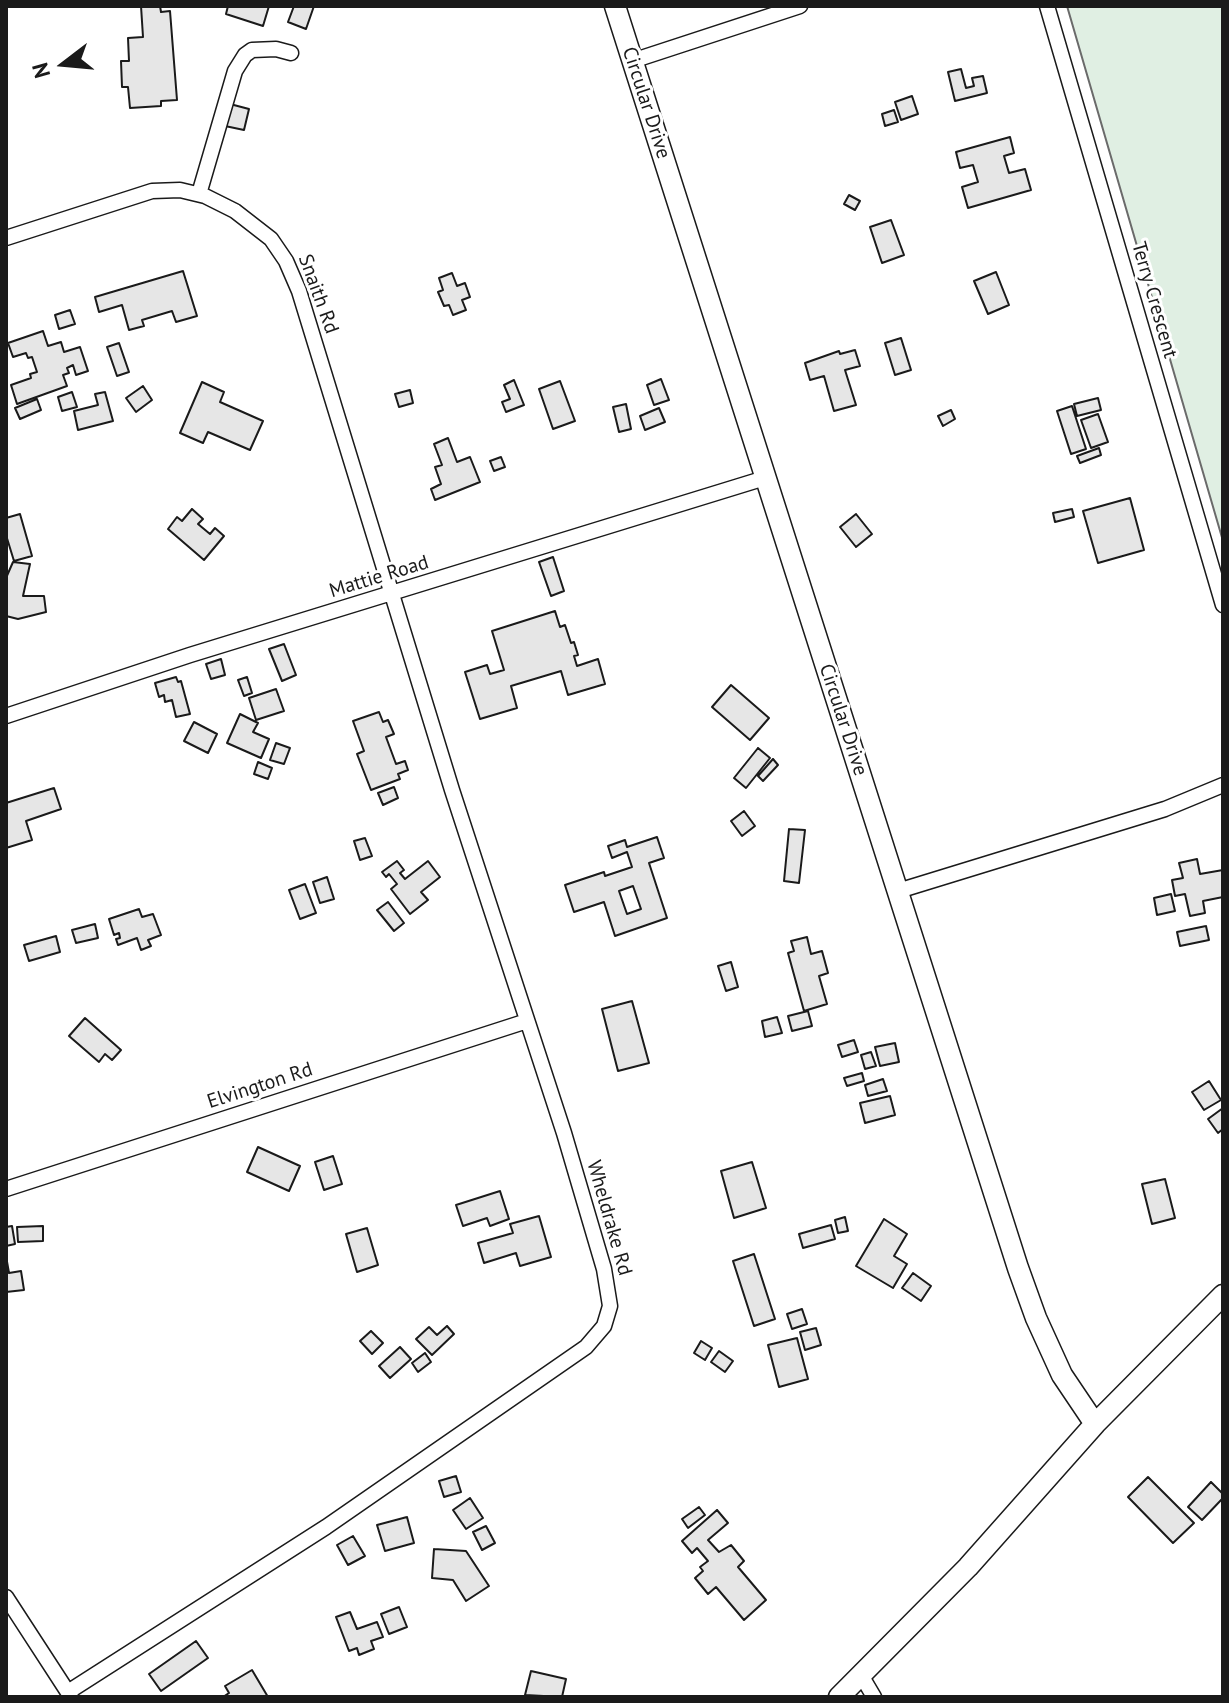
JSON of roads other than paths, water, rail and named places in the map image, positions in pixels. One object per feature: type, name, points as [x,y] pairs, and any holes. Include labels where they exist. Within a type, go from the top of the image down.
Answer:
[{"type":"street","name":"Circular Drive","points":[[615,6],[1036,1318],[1062,1375],[1095,1424]]},
{"type":"street","points":[[632,61],[800,6]]},
{"type":"street","name":"Terry Crescent","points":[[1047,6],[1223,605]]},
{"type":"street","points":[[199,194],[235,71],[245,55],[252,50],[276,49],[291,53]]},
{"type":"street","name":"Snaith Rd","points":[[6,238],[152,191],[180,190],[199,194],[235,211],[271,239],[286,261],[299,291],[392,593]]},
{"type":"street","name":"Mattie Road","points":[[6,716],[190,655],[765,478]]},
{"type":"street","name":"Wheldrake Rd","points":[[69,1695],[326,1527],[586,1347],[604,1326],[610,1306],[604,1269],[392,593]]},
{"type":"street","points":[[898,891],[1165,809],[1223,785]]},
{"type":"street","name":"Elvington Rd","points":[[6,1189],[527,1021]]},
{"type":"street","points":[[839,1697],[968,1567],[1095,1424],[1223,1295]]},
{"type":"street","points":[[6,1597],[69,1695]]},
{"type":"street","points":[[861,1675],[874,1697]]}]
